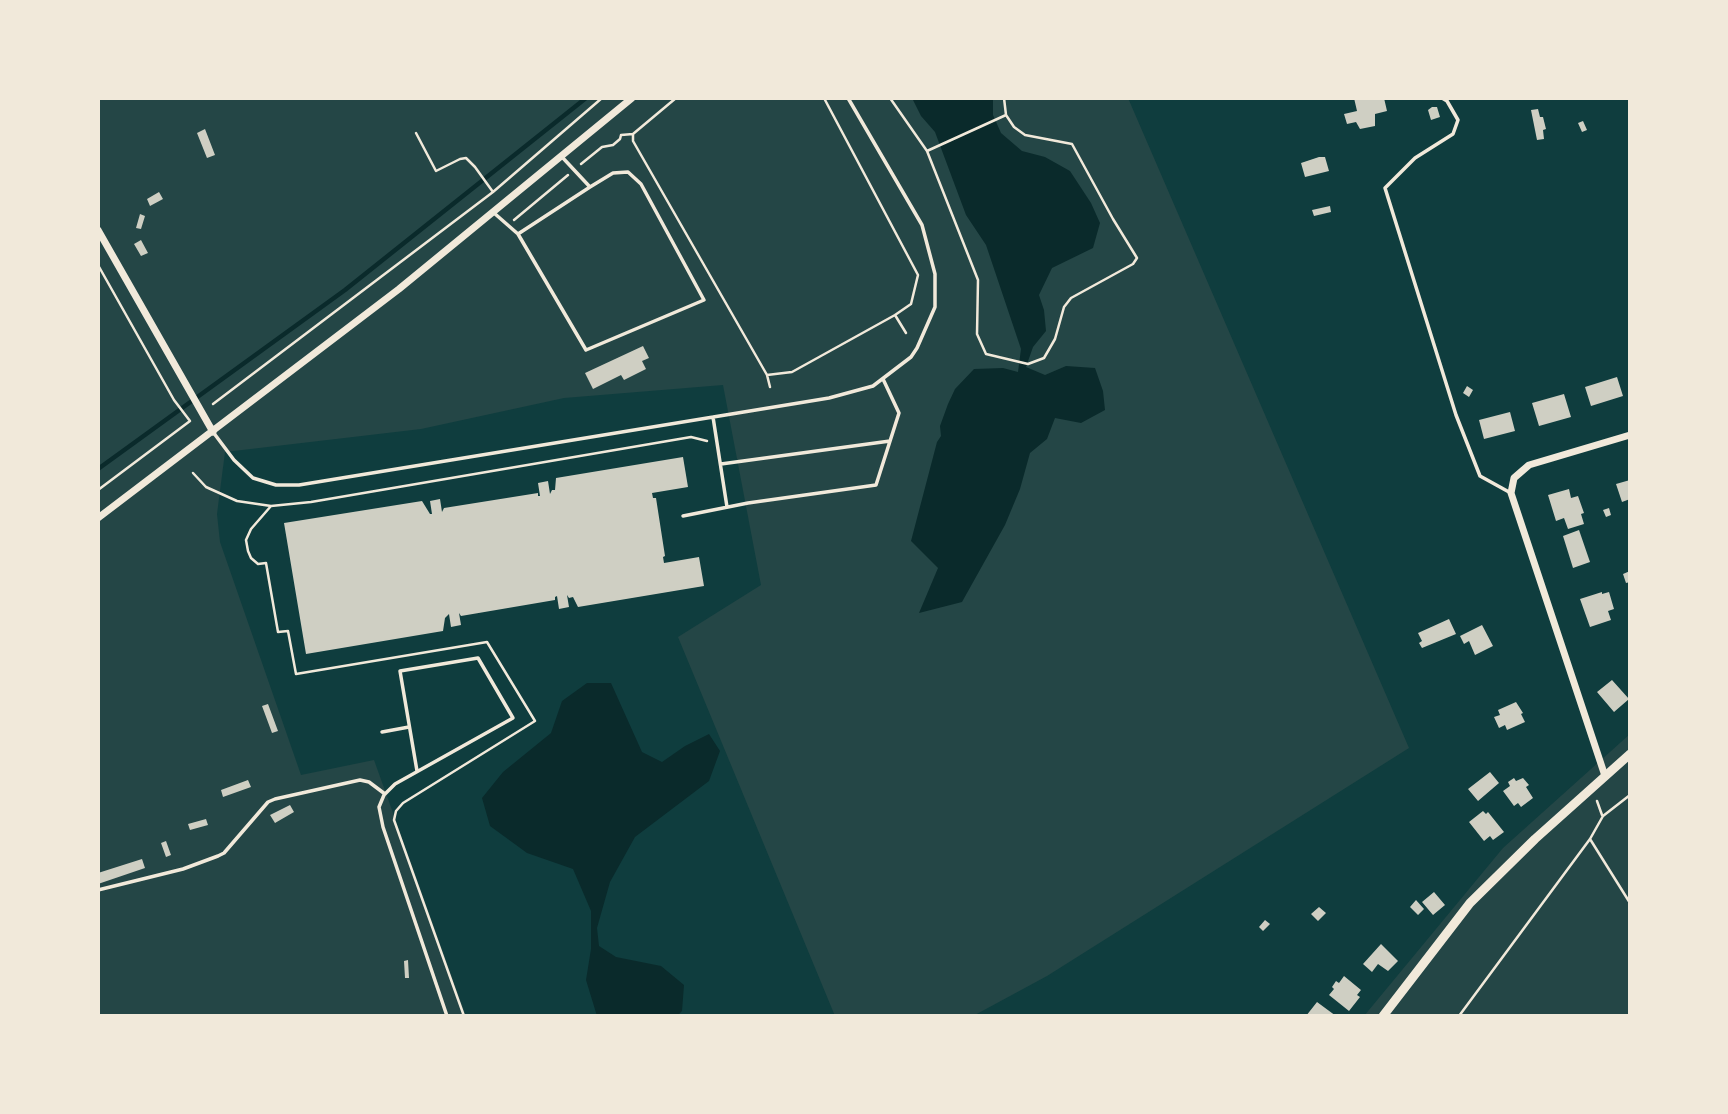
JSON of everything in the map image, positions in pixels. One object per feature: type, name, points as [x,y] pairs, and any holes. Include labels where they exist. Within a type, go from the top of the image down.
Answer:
[{"type":"street","points":[[98,518],[399,289],[632,98]]},
{"type":"street","points":[[98,230],[213,432]]},
{"type":"street","points":[[1605,776],[1511,493],[1514,478],[1529,465],[1630,435]]},
{"type":"street","points":[[1383,1016],[1470,903],[1535,839],[1630,754]]},
{"type":"lane","points":[[213,432],[234,460],[253,478],[276,485],[299,485],[829,398],[873,386],[911,357],[917,348],[935,307],[935,274],[922,225],[848,98]]},
{"type":"lane","points":[[1442,98],[1447,101],[1458,120],[1453,134],[1415,158],[1385,188],[1456,415],[1480,476],[1511,493]]},
{"type":"lane","points":[[562,156],[590,187]]},
{"type":"lane","points":[[494,213],[518,234],[586,350],[704,300],[641,184],[628,172],[613,173],[518,234]]},
{"type":"lane","points":[[683,516],[876,485],[900,413],[883,379]]},
{"type":"lane","points":[[713,417],[727,507]]},
{"type":"lane","points":[[721,464],[890,441]]},
{"type":"lane","points":[[417,771],[400,671],[478,658],[513,718],[395,784],[385,794],[379,807],[383,827],[447,1016]]},
{"type":"lane","points":[[382,732],[410,727]]},
{"type":"lane","points":[[98,890],[183,869],[224,853],[268,802],[275,799],[360,780],[369,782],[385,794]]},
{"type":"path","points":[[214,404],[493,192],[602,98]]},
{"type":"path","points":[[676,98],[634,134],[633,141],[767,375],[769,387]]},
{"type":"path","points":[[767,375],[792,372],[895,315],[911,304],[918,275],[824,98]]},
{"type":"path","points":[[890,98],[927,151],[978,280],[977,334],[986,354],[1028,364],[1044,358],[1055,339],[1064,307],[1070,298],[1133,264],[1137,258],[1072,144],[1025,135],[1014,127],[1006,115],[1004,98]]},
{"type":"path","points":[[927,151],[1006,115]]},
{"type":"path","points":[[416,133],[436,171],[466,158],[493,192]]},
{"type":"path","points":[[98,265],[181,412],[190,421],[98,490]]},
{"type":"path","points":[[895,315],[906,333]]},
{"type":"path","points":[[193,473],[206,487],[237,501],[271,506],[311,502],[691,437],[707,440],[710,446]]},
{"type":"path","points":[[1592,788],[1603,816]]},
{"type":"path","points":[[1459,1016],[1590,839],[1603,816],[1630,795]]},
{"type":"path","points":[[1590,839],[1630,903]]},
{"type":"shaded area","points":[[98,98],[1128,98],[1409,748],[1047,976],[973,1016],[835,1016],[678,637],[761,585],[723,385],[564,398],[421,429],[225,452],[217,514],[220,542],[301,775],[374,760],[466,1016],[98,1016]]},
{"type":"shaded area","points":[[912,98],[993,98],[993,115],[1001,133],[1022,151],[1045,157],[1070,171],[1091,203],[1100,223],[1093,248],[1052,268],[1039,295],[1046,331],[1033,347],[1026,367],[1045,375],[1066,366],[1095,368],[1103,391],[1105,410],[1081,423],[1055,418],[1047,439],[1030,453],[1020,489],[1005,525],[962,602],[919,613],[938,568],[911,541],[948,404],[955,389],[974,369],[1003,368],[1018,372],[1021,349],[986,245],[966,215],[935,132],[921,116]]},
{"type":"shaded area","points":[[587,683],[611,683],[642,752],[662,762],[709,734],[720,751],[709,781],[635,837],[610,882],[597,928],[599,946],[616,957],[661,966],[684,985],[682,1011],[677,1016],[597,1016],[586,980],[591,949],[591,911],[573,869],[527,853],[490,826],[482,798],[503,772],[551,733],[562,701]]},
{"type":"shaded area","points":[[1630,734],[1630,1016],[1364,1016],[1503,848]]},
{"type":"building","points":[[1354,98],[1384,98],[1387,111],[1375,114],[1375,126],[1360,129],[1356,122],[1347,124],[1344,114],[1357,111]]},
{"type":"building","points":[[1437,107],[1440,117],[1431,120],[1428,110]]},
{"type":"building","points":[[1538,109],[1546,129],[1543,130],[1544,139],[1537,140],[1531,110]]},
{"type":"building","points":[[1583,121],[1587,130],[1582,132],[1578,123]]},
{"type":"building","points":[[205,129],[215,155],[207,158],[197,133]]},
{"type":"building","points":[[1325,157],[1329,171],[1305,177],[1301,163]]},
{"type":"building","points":[[159,192],[163,199],[150,206],[147,199]]},
{"type":"building","points":[[1330,206],[1331,212],[1314,216],[1312,210]]},
{"type":"building","points":[[140,214],[145,216],[141,229],[136,228]]},
{"type":"building","points":[[141,240],[148,253],[141,256],[134,244]]},
{"type":"building","points":[[643,346],[649,358],[642,361],[646,369],[624,380],[621,375],[593,389],[585,373]]},
{"type":"building","points":[[1617,377],[1623,396],[1591,406],[1585,387]]},
{"type":"building","points":[[1467,386],[1473,390],[1469,397],[1463,393]]},
{"type":"building","points":[[1564,394],[1571,417],[1539,426],[1532,403]]},
{"type":"building","points":[[1510,412],[1515,431],[1484,439],[1479,420]]},
{"type":"building","points":[[683,457],[688,487],[652,493],[653,498],[656,498],[664,563],[699,557],[704,586],[578,607],[573,597],[569,598],[567,595],[569,607],[559,609],[557,596],[555,600],[461,616],[459,613],[461,625],[451,627],[449,614],[445,618],[443,631],[306,654],[284,523],[422,501],[432,514],[430,501],[440,499],[442,512],[444,508],[538,493],[540,496],[538,483],[548,481],[550,494],[555,490],[556,478]]},
{"type":"building","points":[[1630,480],[1630,499],[1622,502],[1616,484]]},
{"type":"building","points":[[1569,489],[1571,498],[1578,496],[1584,513],[1581,514],[1584,524],[1568,529],[1564,518],[1556,521],[1548,495]]},
{"type":"building","points":[[1609,508],[1611,515],[1606,517],[1603,510]]},
{"type":"building","points":[[1579,530],[1590,562],[1573,568],[1563,536]]},
{"type":"building","points":[[1630,571],[1630,582],[1626,583],[1623,574]]},
{"type":"building","points":[[1609,592],[1614,609],[1608,611],[1611,620],[1590,627],[1580,599]]},
{"type":"building","points":[[1449,619],[1456,634],[1422,648],[1418,633]]},
{"type":"building","points":[[1482,625],[1493,646],[1475,655],[1469,641],[1464,644],[1460,636]]},
{"type":"building","points":[[1612,680],[1629,699],[1614,712],[1597,692]]},
{"type":"building","points":[[1516,702],[1525,722],[1507,730],[1505,725],[1499,728],[1494,717],[1500,715],[1498,710]]},
{"type":"building","points":[[268,704],[278,731],[272,733],[262,706]]},
{"type":"building","points":[[1490,772],[1499,783],[1478,801],[1468,789]]},
{"type":"building","points":[[1514,778],[1516,781],[1523,778],[1529,785],[1526,787],[1533,798],[1521,807],[1518,803],[1514,806],[1503,791],[1510,786],[1508,782]]},
{"type":"building","points":[[248,780],[251,787],[223,797],[221,790]]},
{"type":"building","points":[[290,805],[294,812],[275,823],[270,815]]},
{"type":"building","points":[[1483,811],[1486,814],[1488,812],[1504,832],[1493,840],[1490,836],[1484,841],[1469,822]]},
{"type":"building","points":[[206,819],[208,825],[190,830],[188,824]]},
{"type":"building","points":[[166,841],[171,855],[166,857],[161,843]]},
{"type":"building","points":[[142,859],[145,868],[98,884],[98,873]]},
{"type":"building","points":[[1434,892],[1445,905],[1433,915],[1422,902]]},
{"type":"building","points":[[1416,900],[1424,909],[1418,915],[1410,907]]},
{"type":"building","points":[[1319,907],[1326,913],[1318,921],[1311,914]]},
{"type":"building","points":[[1265,920],[1270,924],[1263,931],[1259,927]]},
{"type":"building","points":[[1381,944],[1398,961],[1388,971],[1378,964],[1372,972],[1363,964]]},
{"type":"building","points":[[408,960],[409,978],[405,978],[404,961]]},
{"type":"building","points":[[1344,976],[1361,990],[1357,995],[1360,997],[1349,1011],[1329,995],[1336,981],[1339,983]]},
{"type":"building","points":[[1317,1002],[1336,1016],[1306,1016]]},
{"type":"waterway","points":[[98,469],[345,290],[586,98]]}]
